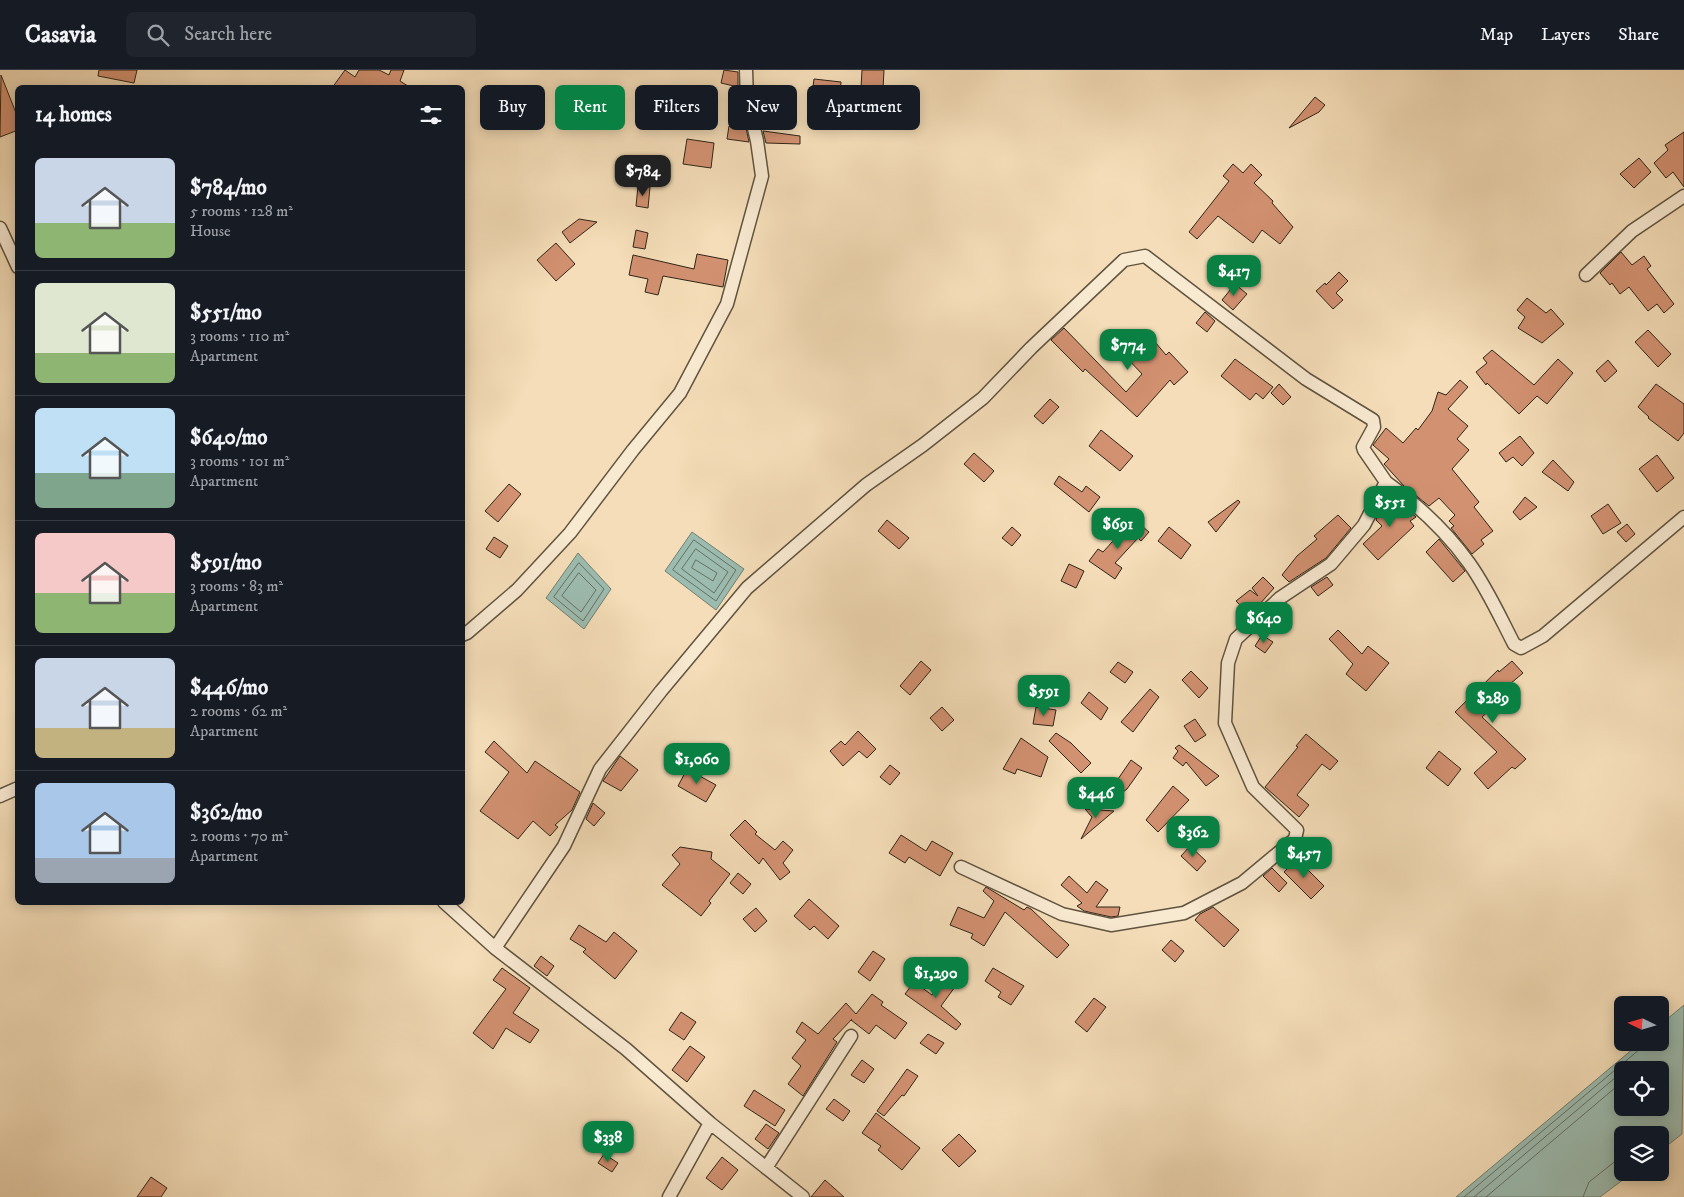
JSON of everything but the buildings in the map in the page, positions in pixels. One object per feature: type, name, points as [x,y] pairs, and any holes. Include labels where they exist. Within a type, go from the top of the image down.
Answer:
[{"type":"street","points":[[465,634],[516,590],[570,534],[633,450],[680,393],[727,304],[762,176],[758,141],[747,99],[746,70]]},
{"type":"street","points":[[1586,275],[1632,231],[1684,196]]},
{"type":"street","points":[[0,228],[15,260]]},
{"type":"street","points":[[495,948],[564,846],[600,769],[661,690],[747,588],[866,485],[923,446],[982,398],[1031,348],[1124,260],[1145,256],[1306,378],[1373,420],[1374,427],[1364,447],[1386,482],[1411,500],[1446,534],[1470,564],[1514,644],[1522,648],[1542,636],[1684,517]]},
{"type":"street","points":[[960,867],[1062,914],[1111,925],[1184,913],[1242,883],[1295,839],[1297,830],[1253,787],[1225,723],[1228,663],[1236,639],[1280,598],[1331,564],[1364,525],[1386,482]]},
{"type":"street","points":[[0,796],[15,789]]},
{"type":"street","points":[[447,905],[495,948],[626,1049],[710,1123],[803,1197]]},
{"type":"street","points":[[766,1168],[851,1036]]},
{"type":"street","points":[[669,1197],[710,1123]]},
{"type":"water","points":[[692,532],[744,569],[716,610],[665,571]]},
{"type":"water","points":[[578,553],[611,589],[584,629],[546,598]]},
{"type":"water","points":[[1684,1005],[1682,1134],[1669,1144],[1669,1126],[1614,1126],[1614,1181],[1621,1181],[1600,1197],[1456,1197],[1614,1065],[1614,1116],[1669,1116],[1669,1061],[1618,1061],[1630,1051],[1669,1051],[1669,1018]]}]
